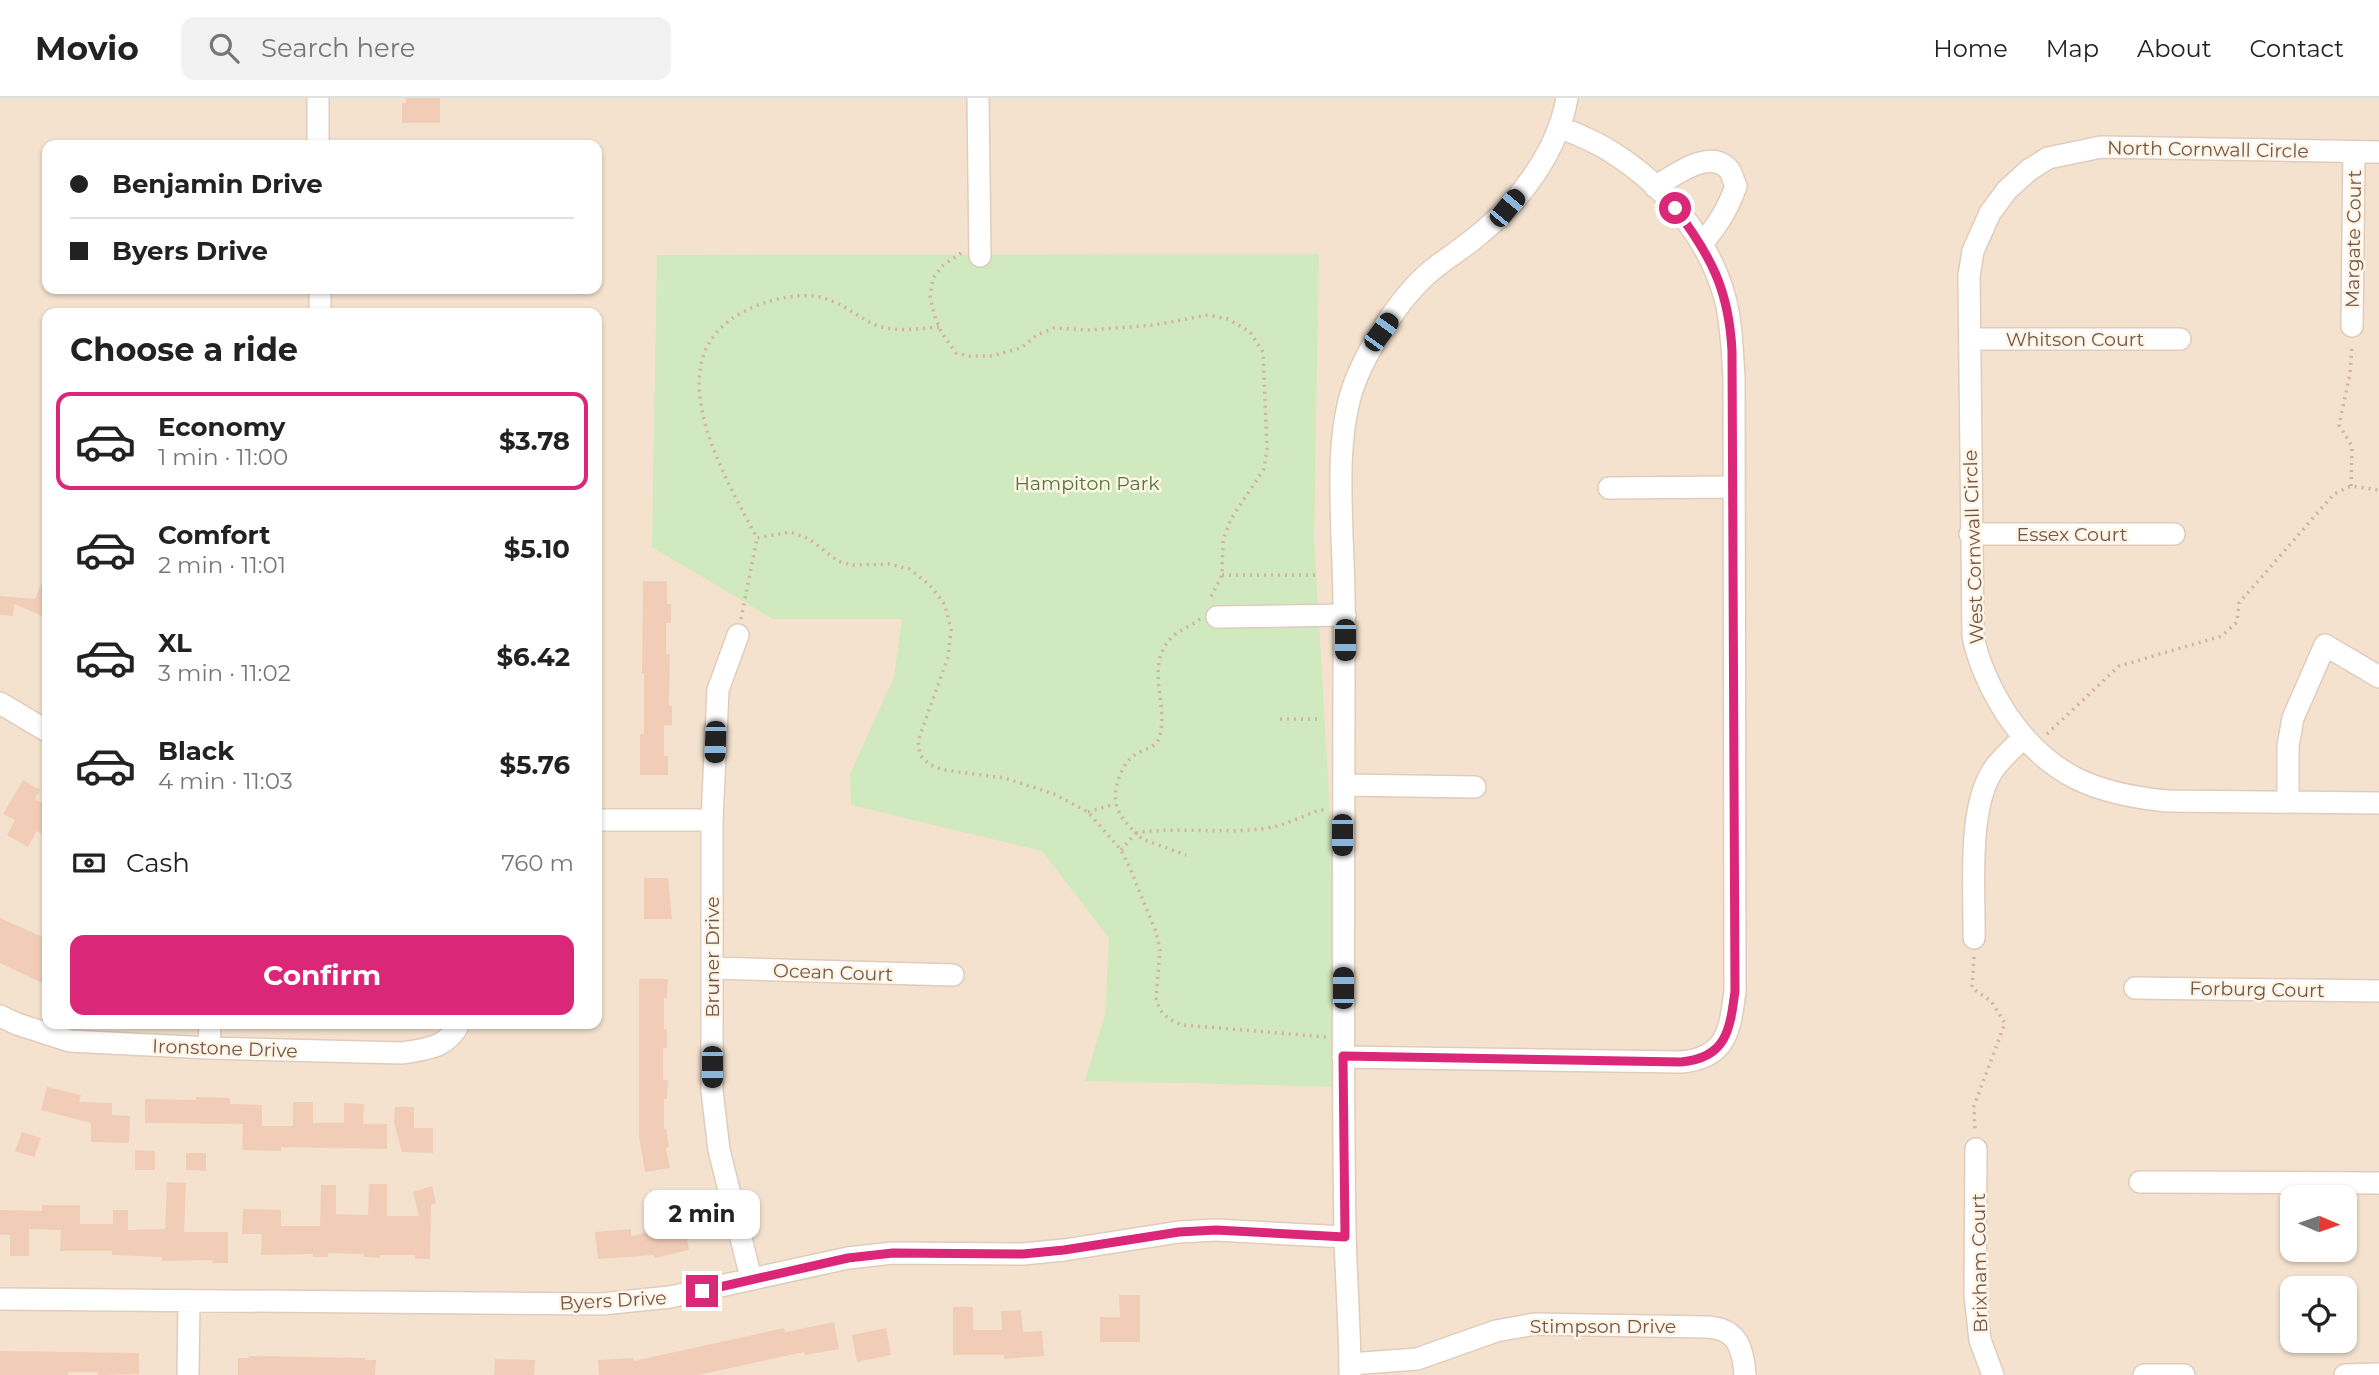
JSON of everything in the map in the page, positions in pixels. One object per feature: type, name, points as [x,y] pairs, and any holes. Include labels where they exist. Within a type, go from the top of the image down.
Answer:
[{"type":"street","points":[[318,98],[318,140]]},
{"type":"street","points":[[978,98],[980,250]]},
{"type":"street","points":[[1350,1370],[1345,1237],[1342,810],[1345,615],[1340,455],[1348,402],[1355,379],[1381,332],[1412,290],[1431,271],[1483,232],[1525,188],[1560,127],[1567,98]]},
{"type":"street","points":[[1343,1047],[1681,1062],[1695,1061],[1721,1046],[1731,1023],[1735,991],[1734,377],[1731,324],[1725,296],[1702,244],[1675,208],[1642,173],[1611,151],[1560,127]]},
{"type":"street","name":"North Cornwall Circle","points":[[2007,190],[2029,170],[2048,158],[2101,146],[2379,152]]},
{"type":"street","name":"Margate Court","points":[[2353,326],[2354,152]]},
{"type":"street","points":[[1655,187],[1687,167],[1705,162],[1718,162],[1730,171],[1736,186],[1730,203],[1722,220],[1702,244]]},
{"type":"street","name":"West Cornwall Circle","points":[[2007,190],[1990,213],[1973,251],[1969,276],[1971,607],[1977,659],[1987,681],[2028,743],[2050,764],[2112,793],[2167,801],[2379,803]]},
{"type":"street","name":"Whitson Court","points":[[1970,339],[2180,339]]},
{"type":"street","points":[[1609,488],[1734,487]]},
{"type":"street","name":"Essex Court","points":[[1970,534],[2174,534]]},
{"type":"street","points":[[1210,611],[1345,615]]},
{"type":"street","name":"Bruner Drive","points":[[738,635],[718,690],[712,820],[712,1091],[719,1150],[751,1278]]},
{"type":"street","points":[[2288,802],[2288,746],[2292,718],[2325,645],[2379,677]]},
{"type":"street","points":[[0,702],[42,729]]},
{"type":"street","points":[[1974,938],[1976,825],[1979,805],[1995,766],[2028,743]]},
{"type":"street","points":[[1344,785],[1475,787]]},
{"type":"street","points":[[602,820],[712,820]]},
{"type":"street","name":"Ocean Court","points":[[712,968],[953,975]]},
{"type":"street","name":"Forburg Court","points":[[2135,988],[2379,991]]},
{"type":"street","name":"Ironstone Drive","points":[[0,1016],[70,1041],[209,1048],[402,1053],[433,1047],[455,1031]]},
{"type":"street","points":[[209,1048],[210,1029]]},
{"type":"street","name":"Brixham Court","points":[[1976,1149],[1975,1294],[1980,1340],[1993,1375]]},
{"type":"street","points":[[2140,1182],[2379,1183]]},
{"type":"street","name":"Byers Drive","points":[[0,1299],[601,1304],[670,1297],[848,1258],[893,1253],[1023,1254],[1179,1232],[1216,1230],[1345,1237]]},
{"type":"street","points":[[188,1375],[189,1302]]},
{"type":"street","name":"Stimpson Drive","points":[[1350,1370],[1417,1359],[1496,1331],[1535,1324],[1706,1326],[1724,1329],[1733,1336],[1743,1352],[1745,1375]]},
{"type":"street","points":[[2345,1375],[2379,1374]]},
{"type":"street","points":[[2144,1375],[2184,1375]]},
{"type":"path","points":[[980,250],[952,258],[933,278],[930,296],[939,327],[956,353],[991,356],[1021,348],[1037,335],[1054,328],[1089,330],[1154,325],[1208,315],[1228,319],[1250,332],[1264,352],[1264,469],[1231,519],[1223,540],[1222,575],[1210,611],[1169,640],[1160,658],[1158,679],[1163,721],[1159,739],[1151,747],[1135,754],[1122,767],[1115,804],[1124,820],[1142,839],[1186,855]]},
{"type":"path","points":[[738,635],[757,538],[713,444],[701,407],[697,381],[702,354],[714,334],[732,318],[753,307],[780,298],[797,296],[835,301],[874,324],[893,329],[939,327]]},
{"type":"path","points":[[2351,486],[2352,446],[2339,425],[2350,374],[2353,326]]},
{"type":"path","points":[[2028,743],[2119,666],[2222,636],[2237,622],[2239,603],[2334,494],[2351,486],[2379,489]]},
{"type":"path","points":[[757,538],[790,532],[809,539],[838,561],[851,565],[890,564],[909,569],[929,584],[945,605],[951,630],[947,657],[918,741],[920,755],[930,765],[944,770],[1005,778],[1055,794],[1088,812],[1121,850],[1156,932],[1160,950],[1156,998],[1160,1010],[1169,1019],[1182,1025],[1343,1047]]},
{"type":"path","points":[[1222,575],[1318,575]]},
{"type":"path","points":[[1280,719],[1320,719]]},
{"type":"path","points":[[1088,812],[1115,804]]},
{"type":"path","points":[[1121,850],[1136,833],[1155,830],[1269,828],[1320,810],[1342,810]]},
{"type":"path","points":[[1974,938],[1972,988],[1990,1001],[2005,1023],[1974,1106],[1976,1149]]},
{"type":"shaded area","points":[[0,98],[2379,98],[2379,1375],[0,1375]]},
{"type":"green space","name":"Hampiton Park","points":[[1319,254],[1314,538],[1344,1087],[1085,1081],[1105,1014],[1109,938],[1042,851],[851,805],[850,774],[894,677],[902,619],[773,619],[652,547],[657,255]]},
{"type":"building","points":[[406,98],[440,98],[440,123],[402,123],[402,103],[406,103]]},
{"type":"building","points":[[643,581],[667,581],[667,604],[671,604],[671,623],[666,623],[666,654],[670,654],[669,706],[672,706],[672,725],[664,725],[664,756],[668,756],[668,775],[640,775],[640,734],[644,734]]},
{"type":"building","points":[[42,582],[42,616],[14,604],[13,616],[0,615],[0,596],[35,599]]},
{"type":"building","points":[[23,780],[40,790],[35,799],[42,803],[42,834],[37,831],[28,847],[7,835],[15,820],[3,814]]},
{"type":"building","points":[[644,878],[668,878],[672,919],[644,919]]},
{"type":"building","points":[[0,918],[42,937],[42,983],[0,963]]},
{"type":"building","points":[[639,979],[668,979],[667,998],[664,998],[667,1048],[663,1048],[663,1080],[668,1080],[667,1099],[664,1099],[664,1129],[666,1128],[670,1168],[645,1172],[639,1136]]},
{"type":"building","points":[[47,1087],[81,1095],[79,1102],[112,1103],[112,1115],[130,1116],[129,1143],[91,1142],[91,1123],[41,1110]]},
{"type":"building","points":[[196,1097],[230,1098],[230,1104],[262,1105],[262,1126],[293,1126],[293,1102],[313,1102],[313,1123],[344,1123],[344,1103],[364,1104],[363,1124],[387,1124],[387,1149],[281,1147],[281,1151],[242,1150],[243,1124],[145,1123],[145,1099],[196,1100]]},
{"type":"building","points":[[395,1107],[414,1107],[414,1128],[433,1128],[433,1153],[402,1152],[394,1123]]},
{"type":"building","points":[[22,1132],[41,1138],[34,1157],[15,1151]]},
{"type":"building","points":[[135,1150],[155,1151],[155,1170],[135,1170]]},
{"type":"building","points":[[186,1153],[206,1153],[206,1171],[186,1170]]},
{"type":"building","points":[[167,1182],[186,1183],[184,1232],[228,1232],[228,1263],[212,1263],[213,1260],[162,1261],[162,1257],[112,1255],[112,1251],[60,1251],[61,1230],[29,1229],[29,1256],[10,1256],[10,1235],[0,1235],[0,1210],[42,1211],[42,1205],[80,1205],[80,1224],[113,1224],[113,1210],[128,1210],[128,1230],[165,1229]]},
{"type":"building","points":[[369,1184],[387,1184],[387,1216],[419,1216],[413,1192],[432,1186],[436,1203],[431,1205],[430,1259],[415,1259],[415,1255],[380,1255],[380,1258],[364,1257],[364,1254],[328,1253],[328,1257],[313,1257],[313,1254],[261,1255],[262,1234],[242,1234],[243,1209],[281,1210],[281,1226],[320,1226],[321,1185],[336,1185],[336,1214],[368,1215]]},
{"type":"building","points":[[684,1224],[689,1250],[655,1258],[654,1255],[598,1259],[595,1232],[631,1229],[631,1236]]},
{"type":"building","points":[[1119,1295],[1140,1295],[1140,1342],[1100,1342],[1100,1317],[1120,1317]]},
{"type":"building","points":[[953,1307],[973,1307],[973,1330],[1002,1330],[1001,1311],[1021,1310],[1023,1332],[1042,1331],[1044,1356],[1004,1359],[1004,1355],[953,1355]]},
{"type":"building","points":[[834,1322],[839,1349],[805,1355],[804,1352],[698,1375],[599,1375],[598,1360],[633,1358],[634,1361],[784,1328],[785,1332]]},
{"type":"building","points":[[886,1328],[891,1355],[857,1362],[852,1335]]},
{"type":"building","points":[[0,1351],[139,1353],[139,1374],[98,1375],[98,1372],[68,1372],[68,1375],[0,1375]]},
{"type":"building","points":[[238,1358],[365,1358],[376,1360],[375,1375],[238,1375]]},
{"type":"building","points":[[495,1359],[535,1360],[534,1375],[494,1375]]},
{"type":"route","points":[[702,1291],[848,1258],[893,1253],[1023,1254],[1179,1232],[1216,1230],[1345,1237],[1343,1056],[1681,1062],[1695,1061],[1721,1046],[1731,1023],[1735,991],[1734,377],[1731,324],[1725,296],[1702,244],[1675,208]]}]
